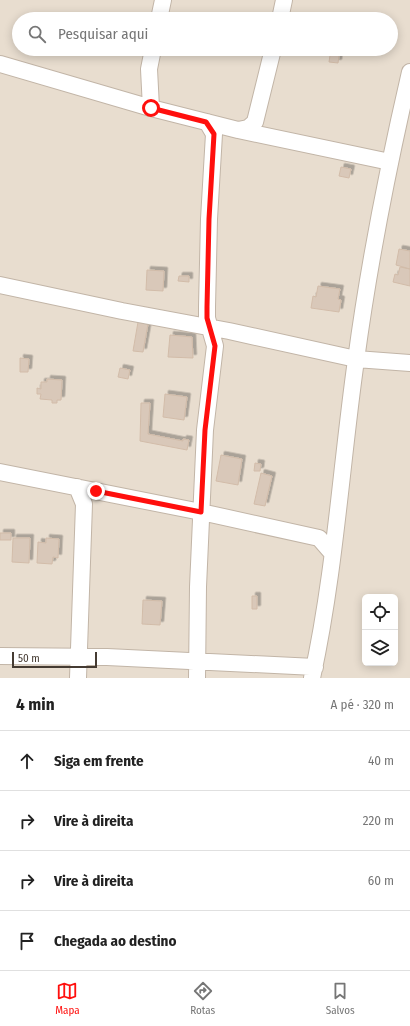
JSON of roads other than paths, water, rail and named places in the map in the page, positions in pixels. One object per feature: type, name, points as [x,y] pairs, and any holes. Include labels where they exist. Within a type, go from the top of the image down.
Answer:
[{"type":"street","points":[[160,12],[163,0]]},
{"type":"street","points":[[281,12],[284,0]]},
{"type":"street","points":[[151,108],[149,69],[152,56]]},
{"type":"street","points":[[220,128],[248,128],[255,122],[271,56]]},
{"type":"street","points":[[0,64],[220,128],[390,162]]},
{"type":"street","points":[[0,656],[197,660],[313,673],[325,618],[356,359],[390,162],[410,72]]},
{"type":"street","points":[[197,678],[198,586],[205,430],[215,346],[210,328],[207,307],[209,219],[220,128]]},
{"type":"street","points":[[0,285],[229,331],[356,359],[410,363]]},
{"type":"street","points":[[215,346],[229,331]]},
{"type":"street","points":[[0,472],[201,512],[319,538],[332,553]]},
{"type":"street","points":[[77,487],[84,504],[78,678]]},
{"type":"street","points":[[84,504],[96,491]]},
{"type":"street","points":[[319,538],[335,525]]}]
